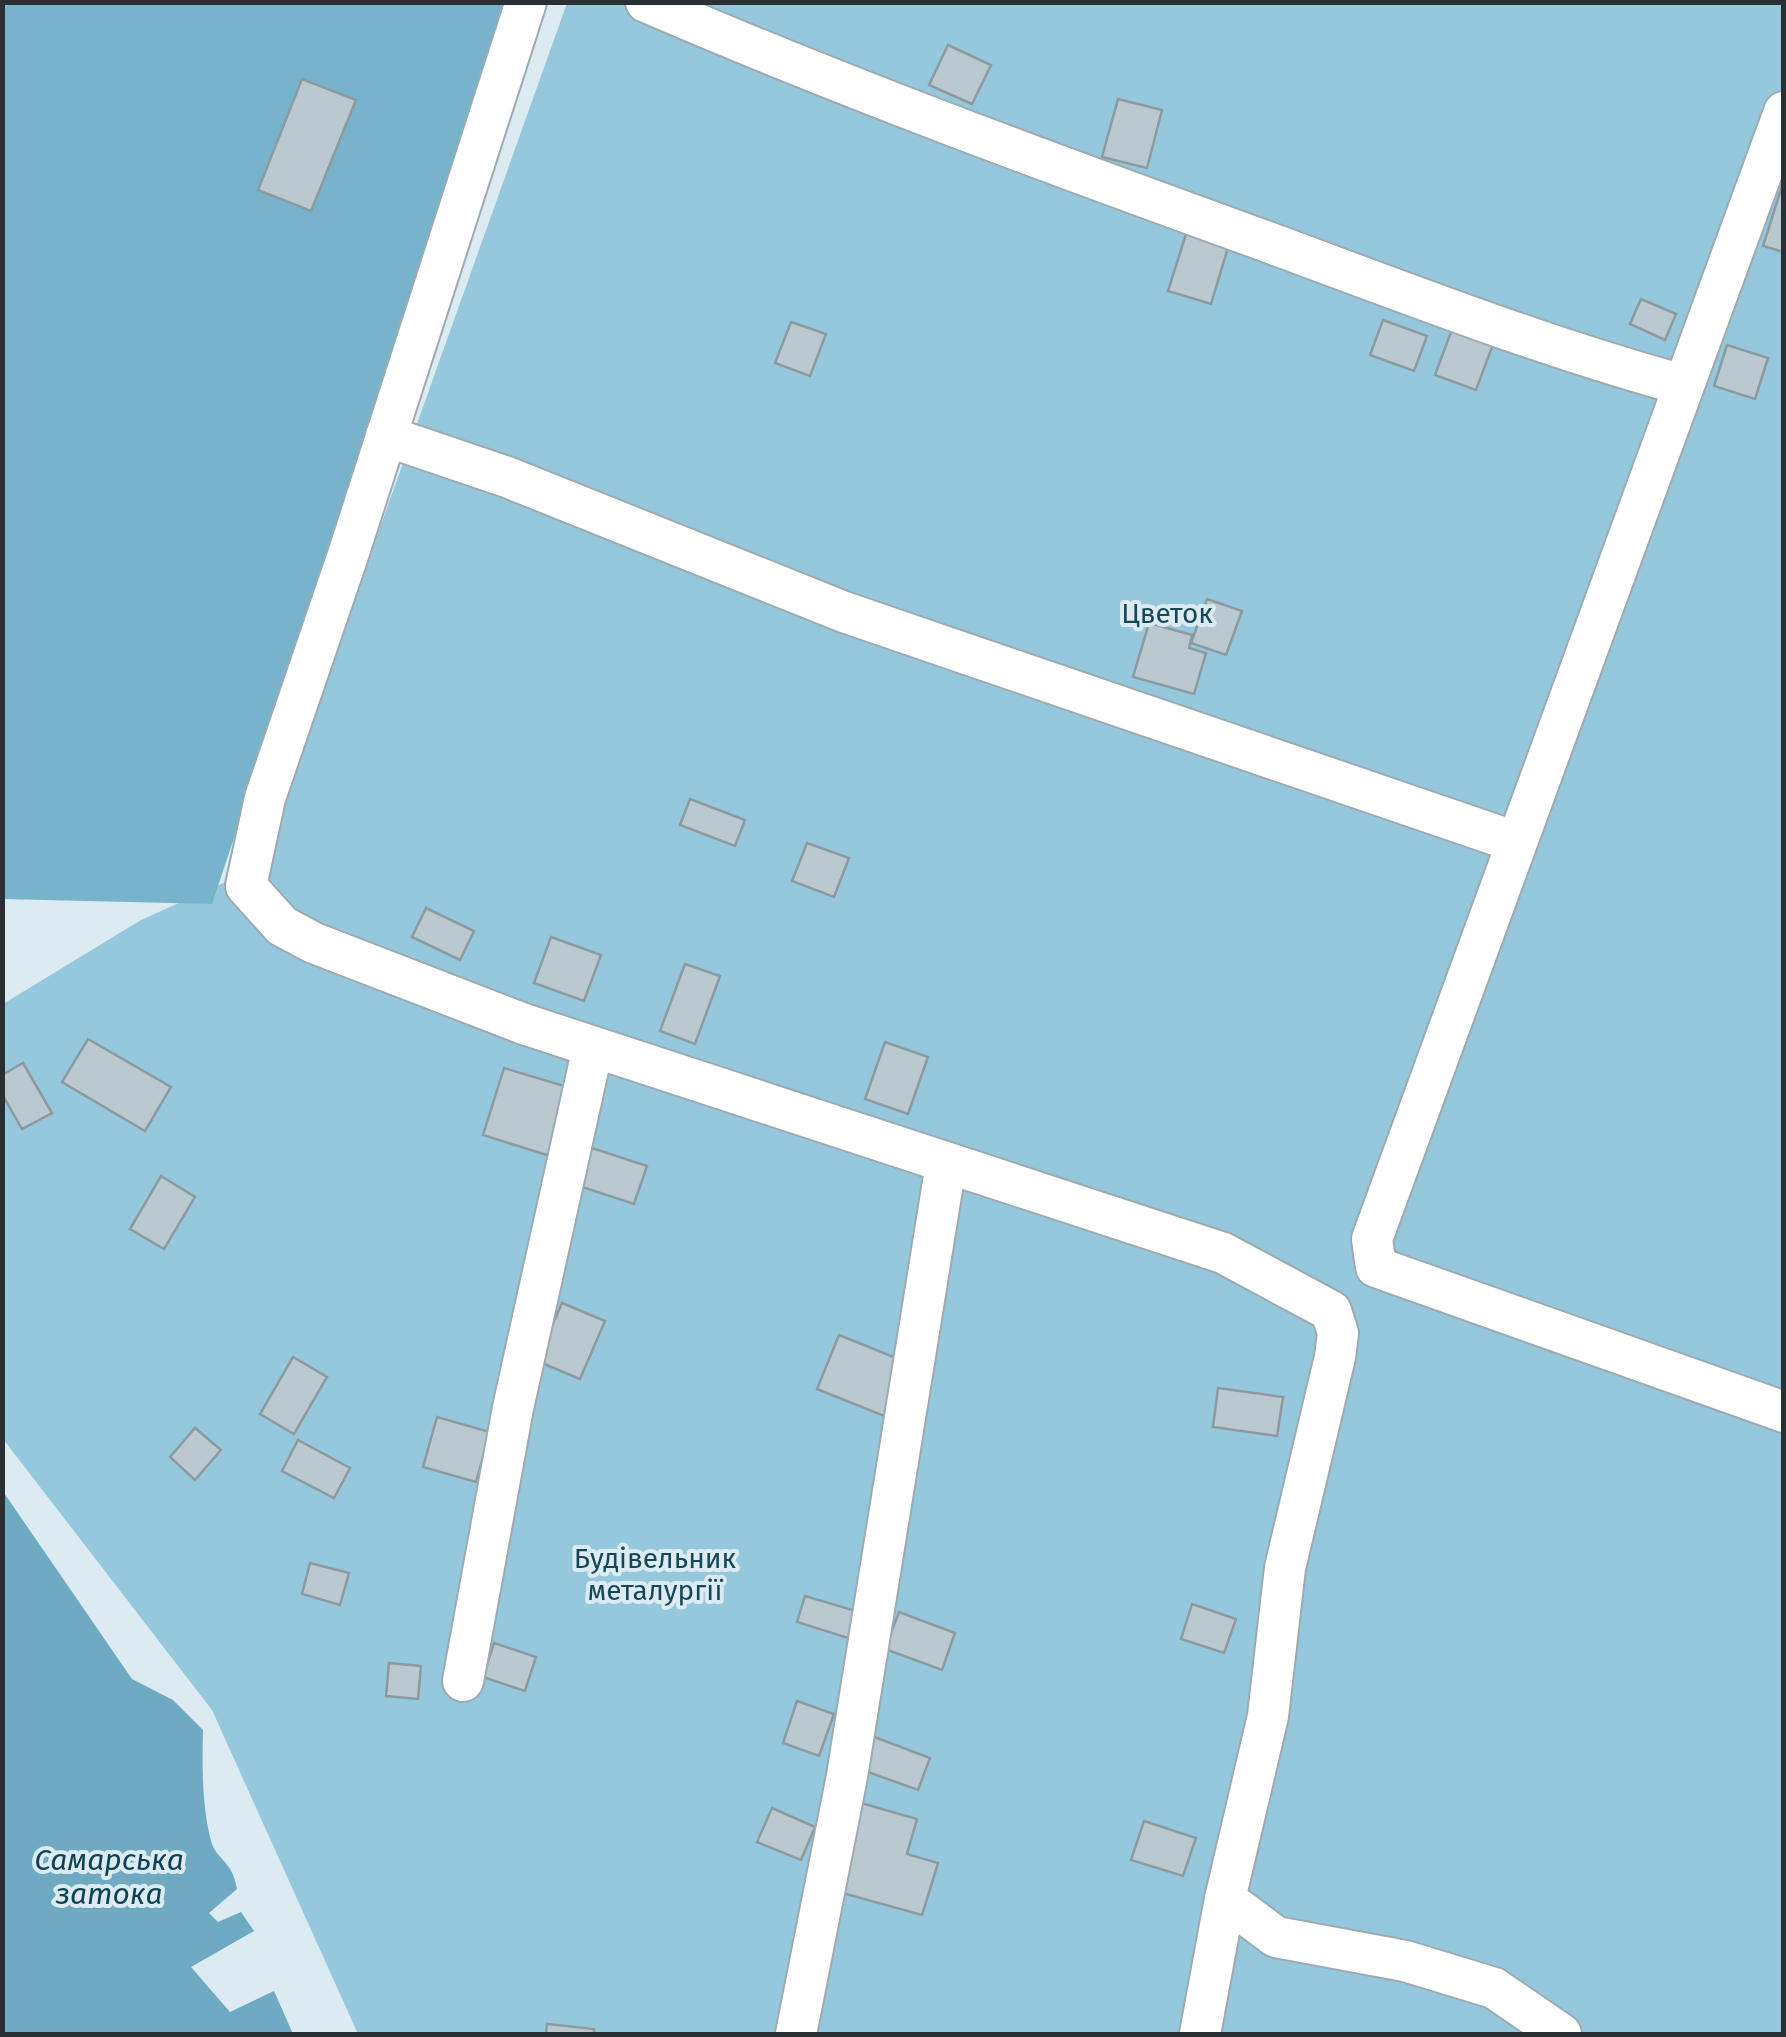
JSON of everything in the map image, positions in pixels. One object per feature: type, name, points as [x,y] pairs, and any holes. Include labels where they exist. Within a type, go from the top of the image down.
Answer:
[{"type":"lane","points":[[526,2],[265,798],[246,886],[282,926],[314,943],[593,1047],[1222,1253],[1331,1312],[1338,1333],[1335,1357],[1285,1568],[1268,1716],[1200,2034]]},
{"type":"lane","points":[[646,2],[780,59],[1151,200],[1589,359],[1683,385]]},
{"type":"lane","points":[[1784,112],[1372,1239],[1376,1267],[1784,1412]]},
{"type":"lane","points":[[386,436],[506,477],[844,612],[1516,842]]},
{"type":"lane","points":[[463,1681],[540,1279],[593,1047]]},
{"type":"lane","points":[[796,2034],[847,1776],[946,1164]]},
{"type":"lane","points":[[1226,1899],[1276,1937],[1404,1961],[1494,1988],[1560,2034]]},
{"type":"green space","name":"Цветок","points":[[567,3],[1783,3],[1783,2034],[358,2034],[212,1710],[3,1439],[3,1004],[141,920],[259,867]]},
{"type":"shaded area","points":[[3,3],[513,3],[212,904],[3,899]]},
{"type":"water","name":"Самарська затока","points":[[2,1490],[132,1679],[173,1700],[203,1730],[208,1828],[213,1847],[232,1872],[237,1889],[209,1913],[218,1922],[241,1912],[254,1931],[191,1967],[230,2012],[274,1991],[293,2034],[3,2034]]},
{"type":"building","points":[[948,45],[991,65],[972,104],[929,85]]},
{"type":"building","points":[[302,79],[356,100],[311,211],[258,190]]},
{"type":"building","points":[[1118,99],[1162,110],[1147,168],[1102,157]]},
{"type":"building","points":[[1784,180],[1784,252],[1763,246]]},
{"type":"building","points":[[1187,231],[1229,244],[1211,304],[1168,291]]},
{"type":"building","points":[[1641,299],[1676,314],[1665,340],[1630,324]]},
{"type":"building","points":[[1383,320],[1427,336],[1414,371],[1370,355]]},
{"type":"building","points":[[791,322],[826,334],[810,376],[775,363]]},
{"type":"building","points":[[1454,324],[1495,339],[1476,390],[1435,375]]},
{"type":"building","points":[[1727,345],[1768,358],[1755,399],[1714,386]]},
{"type":"building","points":[[1207,599],[1242,611],[1226,655],[1191,643]]},
{"type":"building","points":[[1149,623],[1192,635],[1189,648],[1206,653],[1194,694],[1133,677]]},
{"type":"building","points":[[690,799],[745,820],[735,846],[680,825]]},
{"type":"building","points":[[807,843],[849,858],[834,897],[792,881]]},
{"type":"building","points":[[426,908],[474,931],[460,960],[412,937]]},
{"type":"building","points":[[551,937],[601,955],[584,1001],[534,983]]},
{"type":"building","points":[[685,964],[720,976],[695,1044],[660,1031]]},
{"type":"building","points":[[88,1039],[171,1087],[145,1131],[62,1082]]},
{"type":"building","points":[[885,1042],[928,1057],[908,1114],[865,1099]]},
{"type":"building","points":[[23,1063],[52,1113],[22,1129],[2,1094],[2,1075]]},
{"type":"building","points":[[504,1068],[571,1088],[550,1156],[483,1135]]},
{"type":"building","points":[[592,1148],[647,1166],[634,1204],[579,1186]]},
{"type":"building","points":[[161,1176],[195,1197],[164,1249],[130,1229]]},
{"type":"building","points":[[562,1303],[605,1321],[580,1379],[537,1361]]},
{"type":"building","points":[[839,1335],[906,1362],[884,1416],[817,1389]]},
{"type":"building","points":[[293,1357],[327,1377],[294,1434],[260,1414]]},
{"type":"building","points":[[1218,1388],[1283,1397],[1277,1436],[1213,1427]]},
{"type":"building","points":[[437,1417],[490,1432],[476,1482],[423,1467]]},
{"type":"building","points":[[195,1428],[221,1450],[195,1480],[170,1457]]},
{"type":"building","points":[[298,1440],[350,1468],[334,1498],[282,1471]]},
{"type":"building","points":[[310,1563],[349,1573],[340,1605],[302,1594]]},
{"type":"building","points":[[805,1596],[856,1611],[848,1638],[797,1622]]},
{"type":"building","points":[[1192,1604],[1236,1619],[1224,1653],[1181,1639]]},
{"type":"building","points":[[899,1612],[955,1633],[942,1670],[885,1649]]},
{"type":"building","points":[[494,1643],[536,1657],[525,1691],[483,1677]]},
{"type":"building","points":[[389,1663],[421,1666],[418,1699],[386,1696]]},
{"type":"building","points":[[797,1701],[834,1714],[819,1756],[783,1743]]},
{"type":"building","points":[[869,1735],[930,1758],[918,1790],[857,1768]]},
{"type":"building","points":[[861,1803],[917,1819],[907,1854],[938,1863],[922,1915],[835,1891]]},
{"type":"building","points":[[772,1808],[815,1827],[801,1860],[757,1842]]},
{"type":"building","points":[[1144,1821],[1196,1838],[1183,1876],[1131,1860]]},
{"type":"building","points":[[547,2024],[594,2029],[594,2034],[546,2034]]},
{"type":"park label","name":"Будівельник металургії","points":[[655,1574]]}]
